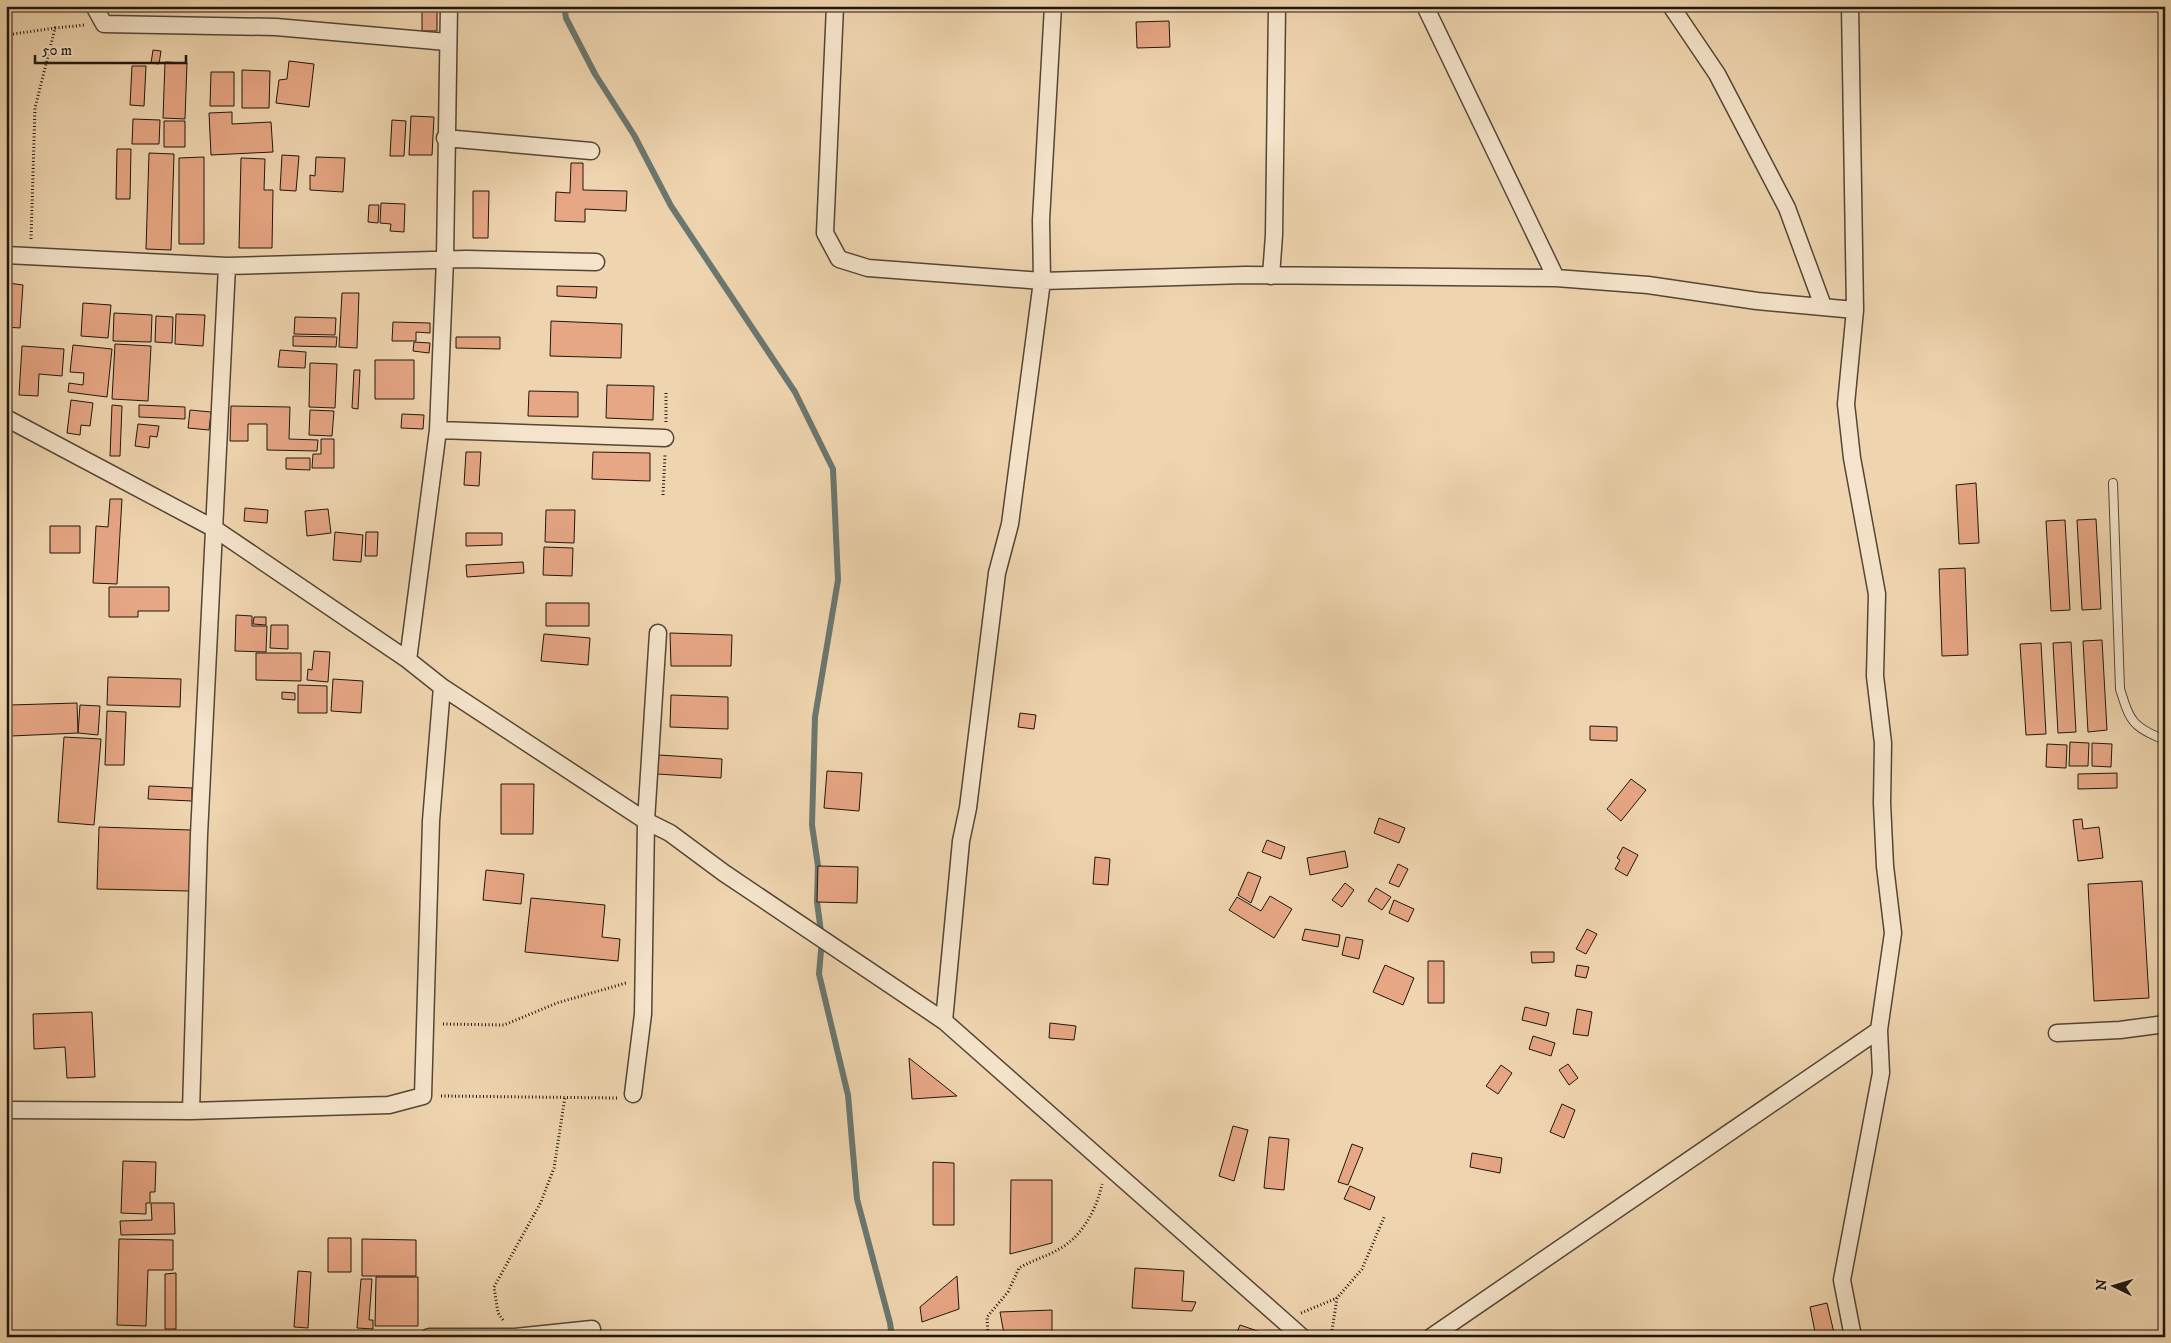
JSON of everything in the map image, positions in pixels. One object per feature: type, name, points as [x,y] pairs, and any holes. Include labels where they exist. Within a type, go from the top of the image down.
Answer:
[{"type":"street","points":[[94,6],[104,24],[276,27],[447,42]]},
{"type":"street","points":[[408,660],[438,430],[445,260],[445,138],[449,6]]},
{"type":"street","points":[[835,6],[825,233],[839,259],[868,268],[1042,281],[1271,276],[1556,278],[1648,286],[1757,301],[1855,310]]},
{"type":"street","points":[[944,1021],[961,842],[969,800],[997,573],[1010,524],[1042,281],[1042,210],[1052,6]]},
{"type":"street","points":[[1271,276],[1274,235],[1277,6]]},
{"type":"street","points":[[1425,6],[1556,278]]},
{"type":"street","points":[[1671,6],[1717,74],[1787,208],[1823,306]]},
{"type":"street","points":[[1850,6],[1855,310],[1846,404],[1852,458],[1877,594],[1876,676],[1883,743],[1882,812],[1885,866],[1893,933],[1879,1030],[1881,1073],[1842,1280],[1853,1337]]},
{"type":"street","points":[[445,138],[591,150]]},
{"type":"street","points":[[6,254],[227,266],[445,260],[596,262]]},
{"type":"street","points":[[191,1111],[199,836],[227,266]]},
{"type":"street","points":[[6,418],[215,529],[408,660],[442,687],[646,821],[670,833],[724,873],[944,1021],[1302,1337]]},
{"type":"street","points":[[438,430],[665,438]]},
{"type":"street","points":[[633,1094],[643,1014],[642,978],[646,821],[658,633]]},
{"type":"street","points":[[6,1110],[191,1111],[389,1105],[423,1096],[431,821],[442,687]]},
{"type":"street","points":[[2057,1033],[2120,1030],[2165,1024]]},
{"type":"street","points":[[1431,1337],[1879,1030]]},
{"type":"street","points":[[429,1337],[515,1336],[592,1329]]},
{"type":"lane","points":[[2113,483],[2120,689],[2128,716],[2143,731],[2165,740]]},
{"type":"path","points":[[6,35],[104,24]]},
{"type":"path","points":[[30,255],[35,108],[55,28]]},
{"type":"path","points":[[425,1021],[453,1026],[504,1025],[557,1003],[642,978]]},
{"type":"path","points":[[423,1096],[626,1098],[633,1094]]},
{"type":"path","points":[[515,1336],[498,1314],[494,1287],[541,1202],[554,1168],[565,1098]]},
{"type":"path","points":[[988,1337],[987,1317],[1008,1292],[1019,1268],[1063,1248],[1078,1233],[1093,1212],[1103,1178],[1123,1179]]},
{"type":"path","points":[[1284,1321],[1337,1298],[1362,1269],[1384,1215]]},
{"type":"path","points":[[1331,1337],[1337,1298]]},
{"type":"building","points":[[422,8],[437,8],[437,31],[422,31]]},
{"type":"building","points":[[1169,21],[1170,47],[1137,48],[1136,22]]},
{"type":"building","points":[[153,50],[161,51],[159,64],[151,63]]},
{"type":"building","points":[[289,61],[314,64],[309,107],[276,103],[279,80],[287,79]]},
{"type":"building","points":[[165,62],[187,63],[185,119],[163,118]]},
{"type":"building","points":[[132,66],[146,66],[144,106],[130,105]]},
{"type":"building","points":[[242,70],[270,71],[269,108],[242,108]]},
{"type":"building","points":[[211,72],[234,72],[234,106],[210,106]]},
{"type":"building","points":[[232,112],[232,124],[271,122],[273,152],[211,155],[209,113]]},
{"type":"building","points":[[411,116],[434,117],[432,155],[409,155]]},
{"type":"building","points":[[133,119],[160,120],[159,144],[132,144]]},
{"type":"building","points":[[392,120],[406,121],[404,156],[390,156]]},
{"type":"building","points":[[164,121],[185,121],[185,147],[164,147]]},
{"type":"building","points":[[117,149],[131,149],[130,199],[116,199]]},
{"type":"building","points":[[149,153],[174,154],[171,250],[146,249]]},
{"type":"building","points":[[282,155],[299,156],[296,191],[280,190]]},
{"type":"building","points":[[204,157],[204,244],[179,244],[179,158]]},
{"type":"building","points":[[316,157],[345,158],[343,192],[310,190],[310,175],[315,176]]},
{"type":"building","points":[[241,158],[265,159],[264,190],[273,190],[272,248],[239,248]]},
{"type":"building","points":[[571,163],[583,163],[583,190],[627,191],[626,211],[585,209],[585,222],[555,221],[556,192],[570,193]]},
{"type":"building","points":[[473,191],[489,191],[488,238],[473,238]]},
{"type":"building","points":[[381,203],[405,204],[404,232],[390,231],[391,224],[380,223]]},
{"type":"building","points":[[369,205],[379,205],[378,223],[368,222]]},
{"type":"building","points":[[8,283],[23,285],[20,328],[6,327]]},
{"type":"building","points":[[557,286],[597,287],[596,298],[557,296]]},
{"type":"building","points":[[342,293],[359,293],[357,348],[339,347]]},
{"type":"building","points":[[83,303],[111,305],[108,338],[81,336]]},
{"type":"building","points":[[114,313],[152,315],[151,342],[113,341]]},
{"type":"building","points":[[176,314],[205,315],[203,346],[175,344]]},
{"type":"building","points":[[156,316],[173,317],[172,343],[155,342]]},
{"type":"building","points":[[295,317],[336,318],[335,335],[294,334]]},
{"type":"building","points":[[551,321],[622,324],[621,358],[550,356]]},
{"type":"building","points":[[393,322],[430,323],[430,333],[416,332],[416,341],[392,341]]},
{"type":"building","points":[[293,336],[337,337],[336,347],[293,346]]},
{"type":"building","points":[[456,337],[500,337],[500,349],[456,348]]},
{"type":"building","points":[[414,342],[430,343],[429,353],[413,351]]},
{"type":"building","points":[[115,344],[151,346],[148,401],[112,399]]},
{"type":"building","points":[[73,345],[112,349],[107,397],[68,392],[69,383],[83,385],[84,373],[70,372]]},
{"type":"building","points":[[22,346],[64,349],[62,376],[39,374],[38,396],[19,395]]},
{"type":"building","points":[[280,350],[306,352],[305,368],[278,367]]},
{"type":"building","points":[[375,360],[414,360],[414,399],[375,399]]},
{"type":"building","points":[[310,363],[337,364],[335,408],[309,407]]},
{"type":"building","points":[[354,370],[360,370],[358,409],[352,408]]},
{"type":"building","points":[[607,385],[654,386],[653,420],[606,418]]},
{"type":"building","points":[[529,391],[578,392],[578,417],[528,416]]},
{"type":"building","points":[[71,400],[93,403],[90,426],[81,425],[80,435],[67,433]]},
{"type":"building","points":[[112,405],[122,406],[120,456],[110,456]]},
{"type":"building","points":[[139,405],[185,407],[185,419],[139,417]]},
{"type":"building","points":[[231,406],[290,407],[289,439],[318,440],[317,451],[267,450],[267,424],[248,424],[248,441],[230,441]]},
{"type":"building","points":[[190,410],[211,412],[209,430],[188,428]]},
{"type":"building","points":[[310,410],[334,411],[332,436],[309,435]]},
{"type":"building","points":[[402,414],[424,415],[423,429],[401,428]]},
{"type":"building","points":[[138,424],[159,426],[157,437],[150,436],[149,448],[135,446]]},
{"type":"building","points":[[321,439],[334,439],[334,468],[312,468],[313,454],[321,454]]},
{"type":"building","points":[[466,452],[481,452],[479,486],[464,485]]},
{"type":"building","points":[[593,452],[650,453],[650,481],[592,479]]},
{"type":"building","points":[[286,458],[310,458],[310,470],[286,469]]},
{"type":"building","points":[[1976,483],[1979,543],[1959,544],[1956,485]]},
{"type":"building","points":[[110,499],[122,499],[117,584],[93,583],[96,526],[108,527]]},
{"type":"building","points":[[245,508],[268,510],[267,523],[244,521]]},
{"type":"building","points":[[2162,508],[2165,509],[2165,531],[2160,531]]},
{"type":"building","points":[[328,509],[331,533],[307,536],[305,511]]},
{"type":"building","points":[[546,510],[575,510],[574,543],[545,542]]},
{"type":"building","points":[[2096,519],[2101,609],[2082,610],[2077,520]]},
{"type":"building","points":[[2065,520],[2070,610],[2051,611],[2046,521]]},
{"type":"building","points":[[50,526],[80,526],[80,553],[50,553]]},
{"type":"building","points":[[335,532],[363,535],[361,562],[333,560]]},
{"type":"building","points":[[366,532],[378,532],[377,556],[365,556]]},
{"type":"building","points":[[466,533],[502,533],[502,545],[466,546]]},
{"type":"building","points":[[544,547],[573,548],[572,576],[543,575]]},
{"type":"building","points":[[523,562],[524,573],[467,577],[466,565]]},
{"type":"building","points":[[1965,568],[1968,655],[1942,656],[1939,569]]},
{"type":"building","points":[[109,587],[169,587],[169,611],[138,611],[138,617],[109,617]]},
{"type":"building","points":[[546,603],[589,603],[589,626],[546,626]]},
{"type":"building","points":[[236,615],[252,616],[252,626],[267,626],[266,652],[235,651]]},
{"type":"building","points":[[254,617],[266,617],[266,625],[253,624]]},
{"type":"building","points":[[271,625],[288,625],[288,649],[270,648]]},
{"type":"building","points":[[670,633],[732,635],[731,666],[671,666]]},
{"type":"building","points":[[544,634],[590,638],[588,665],[541,661]]},
{"type":"building","points":[[2102,640],[2107,730],[2088,732],[2083,641]]},
{"type":"building","points":[[2071,642],[2076,732],[2058,733],[2053,643]]},
{"type":"building","points":[[2041,643],[2046,734],[2026,735],[2020,644]]},
{"type":"building","points":[[314,651],[330,652],[328,682],[307,680],[308,669],[312,670]]},
{"type":"building","points":[[256,653],[301,653],[301,681],[256,680]]},
{"type":"building","points":[[108,677],[181,679],[180,707],[107,705]]},
{"type":"building","points":[[333,679],[363,681],[361,713],[331,711]]},
{"type":"building","points":[[298,685],[327,686],[327,713],[298,713]]},
{"type":"building","points":[[282,692],[295,693],[295,700],[282,699]]},
{"type":"building","points":[[671,695],[728,697],[728,729],[670,727]]},
{"type":"building","points":[[77,703],[78,733],[11,736],[10,705]]},
{"type":"building","points":[[80,705],[100,706],[98,735],[78,733]]},
{"type":"building","points":[[107,711],[126,712],[124,765],[105,765]]},
{"type":"building","points":[[1020,713],[1036,715],[1034,729],[1018,727]]},
{"type":"building","points":[[1590,726],[1617,727],[1617,741],[1590,740]]},
{"type":"building","points":[[64,737],[101,739],[94,825],[58,822]]},
{"type":"building","points":[[2070,742],[2089,743],[2088,766],[2069,766]]},
{"type":"building","points":[[2092,743],[2112,744],[2111,767],[2092,766]]},
{"type":"building","points":[[2047,744],[2067,745],[2066,768],[2046,767]]},
{"type":"building","points":[[659,755],[722,759],[721,778],[657,774]]},
{"type":"building","points":[[827,771],[862,773],[859,811],[824,808]]},
{"type":"building","points":[[2117,773],[2117,788],[2078,789],[2078,774]]},
{"type":"building","points":[[1631,779],[1646,790],[1621,821],[1607,809]]},
{"type":"building","points":[[501,784],[534,784],[533,834],[501,834]]},
{"type":"building","points":[[149,786],[192,788],[192,801],[148,799]]},
{"type":"building","points":[[1379,818],[1405,828],[1399,843],[1374,833]]},
{"type":"building","points":[[2082,819],[2083,829],[2099,827],[2103,858],[2078,861],[2073,820]]},
{"type":"building","points":[[99,827],[191,830],[189,891],[97,889]]},
{"type":"building","points":[[1267,840],[1285,847],[1281,859],[1262,852]]},
{"type":"building","points":[[1623,847],[1638,855],[1627,876],[1615,869],[1620,860],[1617,858]]},
{"type":"building","points":[[1345,851],[1348,867],[1310,875],[1307,858]]},
{"type":"building","points":[[1095,857],[1110,859],[1108,885],[1093,884]]},
{"type":"building","points":[[1398,864],[1408,869],[1399,887],[1389,883]]},
{"type":"building","points":[[818,866],[858,867],[857,903],[817,902]]},
{"type":"building","points":[[486,870],[524,874],[521,904],[483,900]]},
{"type":"building","points":[[1248,872],[1261,877],[1251,903],[1238,895]]},
{"type":"building","points":[[2142,881],[2149,998],[2094,1001],[2088,884]]},
{"type":"building","points":[[1345,883],[1354,890],[1342,907],[1332,900]]},
{"type":"building","points":[[1376,888],[1391,897],[1382,910],[1368,901]]},
{"type":"building","points":[[1270,896],[1292,909],[1274,938],[1229,910],[1237,897],[1261,911]]},
{"type":"building","points":[[531,898],[605,905],[602,937],[620,939],[618,961],[525,952]]},
{"type":"building","points":[[1394,900],[1414,909],[1408,922],[1389,913]]},
{"type":"building","points":[[1305,929],[1340,935],[1338,947],[1302,940]]},
{"type":"building","points":[[1587,929],[1597,934],[1586,954],[1576,949]]},
{"type":"building","points":[[1346,937],[1363,940],[1359,959],[1342,955]]},
{"type":"building","points":[[1531,952],[1554,952],[1554,962],[1532,963]]},
{"type":"building","points":[[1428,961],[1444,961],[1444,1003],[1428,1003]]},
{"type":"building","points":[[1385,965],[1414,978],[1403,1005],[1373,992]]},
{"type":"building","points":[[1577,965],[1589,967],[1586,978],[1575,976]]},
{"type":"building","points":[[1525,1007],[1549,1013],[1546,1026],[1522,1020]]},
{"type":"building","points":[[1577,1009],[1592,1012],[1588,1036],[1573,1034]]},
{"type":"building","points":[[92,1012],[95,1077],[67,1078],[65,1047],[34,1049],[33,1014]]},
{"type":"building","points":[[1050,1023],[1076,1026],[1074,1040],[1049,1038]]},
{"type":"building","points":[[1533,1036],[1555,1043],[1551,1056],[1529,1049]]},
{"type":"building","points":[[909,1058],[957,1096],[912,1099]]},
{"type":"building","points":[[1568,1064],[1578,1078],[1569,1085],[1559,1070]]},
{"type":"building","points":[[1501,1065],[1512,1073],[1498,1094],[1486,1086]]},
{"type":"building","points":[[1562,1104],[1575,1110],[1564,1138],[1550,1132]]},
{"type":"building","points":[[1233,1126],[1248,1130],[1234,1181],[1219,1176]]},
{"type":"building","points":[[1269,1137],[1289,1139],[1284,1190],[1264,1188]]},
{"type":"building","points":[[1352,1144],[1363,1148],[1348,1185],[1338,1182]]},
{"type":"building","points":[[1472,1153],[1502,1158],[1500,1173],[1470,1167]]},
{"type":"building","points":[[123,1161],[156,1162],[155,1192],[150,1192],[150,1203],[146,1203],[146,1214],[121,1213]]},
{"type":"building","points":[[933,1162],[954,1163],[954,1225],[933,1225]]},
{"type":"building","points":[[1011,1180],[1052,1180],[1052,1243],[1010,1254]]},
{"type":"building","points":[[1350,1186],[1375,1197],[1370,1210],[1344,1199]]},
{"type":"building","points":[[151,1203],[174,1203],[175,1234],[121,1235],[120,1221],[152,1220]]},
{"type":"building","points":[[328,1238],[351,1238],[351,1272],[328,1272]]},
{"type":"building","points":[[119,1239],[173,1240],[173,1270],[148,1270],[146,1326],[117,1325]]},
{"type":"building","points":[[362,1239],[416,1240],[416,1276],[362,1276]]},
{"type":"building","points":[[1135,1268],[1184,1271],[1182,1301],[1196,1302],[1192,1311],[1132,1308]]},
{"type":"building","points":[[298,1271],[311,1272],[308,1328],[294,1327]]},
{"type":"building","points":[[176,1273],[176,1329],[165,1329],[165,1274]]},
{"type":"building","points":[[957,1276],[959,1309],[922,1322],[920,1307]]},
{"type":"building","points":[[376,1277],[418,1277],[418,1326],[375,1326]]},
{"type":"building","points":[[361,1279],[372,1279],[369,1320],[373,1320],[373,1329],[357,1328]]},
{"type":"building","points":[[1827,1303],[1835,1337],[1816,1337],[1810,1307]]},
{"type":"building","points":[[1052,1310],[1052,1332],[1004,1334],[1000,1312]]},
{"type":"building","points":[[1240,1325],[1266,1334],[1265,1337],[1235,1337]]},
{"type":"waterway","points":[[564,6],[566,18],[595,74],[634,135],[671,206],[795,392],[833,469],[838,580],[815,717],[812,825],[818,866],[817,902],[822,939],[819,974],[848,1095],[857,1199],[890,1323],[892,1337]]}]
